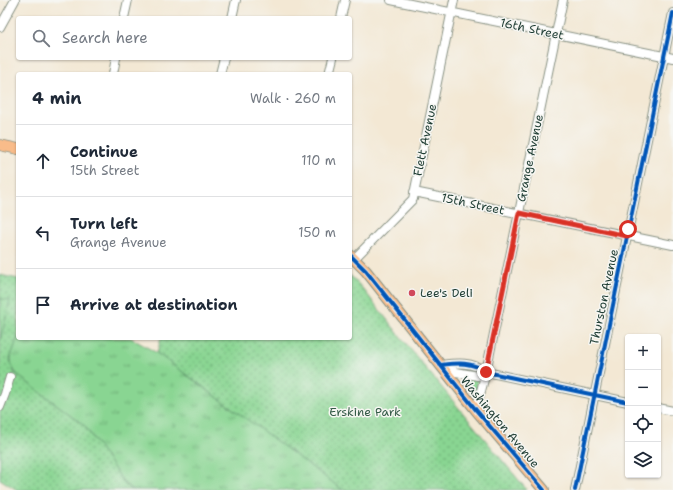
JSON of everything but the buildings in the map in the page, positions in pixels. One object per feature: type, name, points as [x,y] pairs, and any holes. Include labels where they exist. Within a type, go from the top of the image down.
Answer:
[{"type":"main road","points":[[0,145],[16,149]]},
{"type":"main road","name":"Washington Avenue","points":[[352,257],[366,271],[476,410],[544,490]]},
{"type":"street","points":[[0,27],[15,0]]},
{"type":"street","points":[[124,16],[128,0]]},
{"type":"street","points":[[232,16],[236,0]]},
{"type":"street","points":[[341,16],[345,0]]},
{"type":"street","name":"16th Street","points":[[391,0],[673,58]]},
{"type":"street","name":"Flett Avenue","points":[[352,257],[412,199],[454,0]]},
{"type":"street","name":"Grange Avenue","points":[[476,410],[486,372],[563,0]]},
{"type":"street","name":"Thurston Avenue","points":[[575,490],[673,13]]},
{"type":"street","points":[[113,72],[116,60]]},
{"type":"street","points":[[220,72],[224,60]]},
{"type":"street","points":[[330,72],[332,60]]},
{"type":"street","name":"15th Street","points":[[414,192],[673,245]]},
{"type":"street","points":[[440,365],[456,372],[478,376],[486,372],[625,401]]},
{"type":"street","points":[[0,407],[6,394],[10,377]]},
{"type":"street","points":[[661,409],[673,411]]},
{"type":"green space","points":[[0,275],[16,279],[17,340],[10,359],[14,372],[84,425],[126,486],[134,490],[17,490],[0,479]]},
{"type":"green space","name":"Erskine Park","points":[[352,277],[527,490],[343,490],[157,353],[160,340],[352,340]]},
{"type":"green space","points":[[0,299],[10,300],[0,341]]},
{"type":"green space","points":[[17,340],[134,340],[157,353],[343,490],[134,490],[126,486],[84,425],[15,372],[11,362]]},
{"type":"green space","points":[[461,378],[478,380],[476,394]]},
{"type":"cycle path","points":[[575,490],[673,13]]},
{"type":"cycle path","points":[[352,257],[366,271],[476,410],[544,490]]},
{"type":"cycle path","points":[[440,365],[458,363],[470,364],[481,368],[486,372],[625,401]]},
{"type":"place","name":"Lee's Deli","points":[[412,293]]},
{"type":"route","points":[[486,372],[519,213],[627,236],[628,229]]}]
